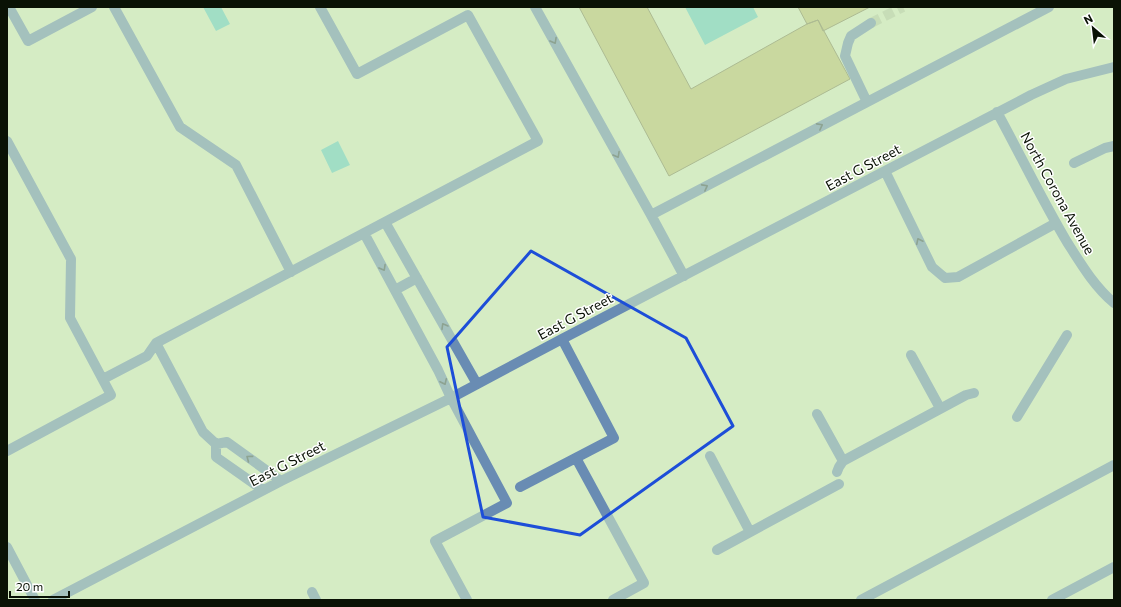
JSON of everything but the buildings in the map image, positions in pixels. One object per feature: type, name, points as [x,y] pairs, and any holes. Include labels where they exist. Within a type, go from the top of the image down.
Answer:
[{"type":"street","points":[[9,7],[28,41],[92,7]]},
{"type":"street","points":[[114,7],[180,127],[236,165],[291,272]]},
{"type":"street","points":[[103,379],[147,356],[156,343],[538,141],[468,15],[357,74],[320,7]]},
{"type":"street","points":[[535,7],[684,276]]},
{"type":"street","points":[[651,215],[1048,7]]},
{"type":"street","points":[[867,102],[845,56],[851,36],[871,23]]},
{"type":"street","name":"East G Street","points":[[54,600],[263,490],[451,398],[997,112],[1066,80],[1114,67]]},
{"type":"street","name":"North Corona Avenue","points":[[997,112],[1056,223],[1084,268],[1107,297],[1114,303]]},
{"type":"street","points":[[7,141],[71,259],[70,318],[111,395],[7,451]]},
{"type":"street","points":[[1074,163],[1105,148],[1114,146]]},
{"type":"street","points":[[885,171],[932,267],[945,278],[958,277],[1056,223]]},
{"type":"street","points":[[385,222],[477,384]]},
{"type":"street","points":[[364,233],[438,370],[451,398],[507,503],[435,541],[467,600]]},
{"type":"street","points":[[395,290],[417,278]]},
{"type":"street","points":[[1017,416],[1067,335]]},
{"type":"street","points":[[520,488],[614,438],[562,339]]},
{"type":"street","points":[[156,343],[202,432],[216,444],[216,456],[263,490]]},
{"type":"street","points":[[911,355],[940,408]]},
{"type":"street","points":[[837,472],[843,461],[940,408],[966,395],[974,393]]},
{"type":"street","points":[[817,414],[843,461]]},
{"type":"street","points":[[216,444],[227,442],[281,481]]},
{"type":"street","points":[[710,456],[750,532]]},
{"type":"street","points":[[576,458],[644,583],[613,600]]},
{"type":"street","points":[[862,600],[1114,465]]},
{"type":"street","points":[[717,550],[839,484]]},
{"type":"street","points":[[7,547],[35,600]]},
{"type":"street","points":[[1052,600],[1114,567]]},
{"type":"highlighted area","points":[[531,251],[686,338],[733,426],[580,535],[483,517],[447,347]]},
{"type":"water","points":[[203,7],[221,7],[230,24],[216,31]]},
{"type":"water","points":[[685,7],[753,7],[758,17],[705,45]]},
{"type":"water","points":[[338,141],[350,165],[332,173],[321,150]]},
{"type":"tunnel","points":[[871,23],[903,7]]}]
